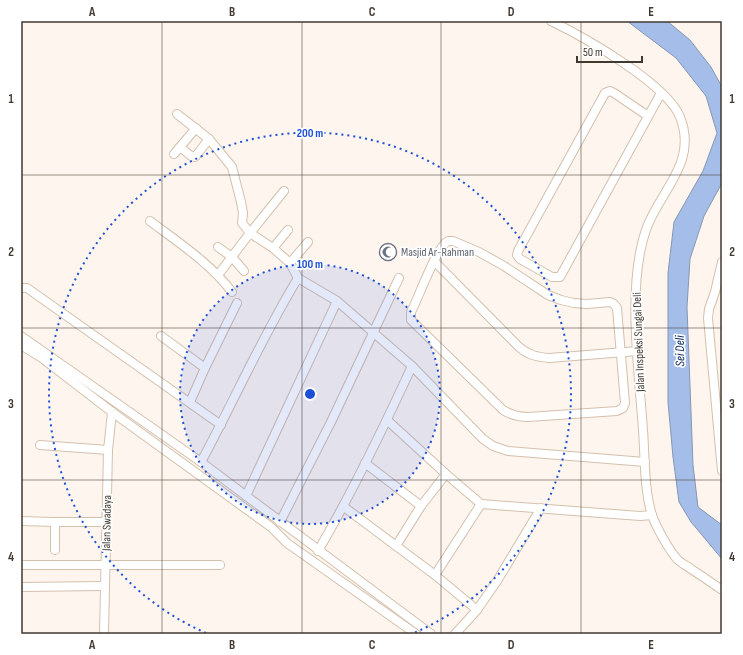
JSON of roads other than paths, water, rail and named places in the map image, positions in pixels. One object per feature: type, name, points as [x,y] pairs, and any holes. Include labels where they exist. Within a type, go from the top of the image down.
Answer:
[{"type":"street","name":"Jalan Inspeksi Sungai Deli","points":[[551,21],[574,32],[635,71],[661,93],[672,104],[680,116],[683,128],[684,148],[682,161],[673,182],[647,227],[637,284],[636,330],[647,485],[652,515],[677,559],[722,590]]},
{"type":"street","points":[[648,116],[614,93],[610,91],[605,93],[518,251],[517,255],[520,259],[552,277],[560,277],[661,93]]},
{"type":"street","points":[[177,114],[209,139],[232,167],[243,213],[242,223],[250,233],[273,248],[290,263],[298,278],[337,301],[412,366],[483,439],[508,452],[522,454],[645,462]]},
{"type":"street","points":[[174,154],[196,128]]},
{"type":"street","points":[[180,147],[191,156],[195,157],[209,139]]},
{"type":"street","points":[[218,275],[284,191]]},
{"type":"street","points":[[150,221],[189,250],[218,275],[232,292]]},
{"type":"street","points":[[273,248],[288,230]]},
{"type":"street","points":[[453,241],[479,252],[504,266],[535,288],[560,300],[587,304],[612,302],[617,308],[620,353],[625,403],[621,410],[517,417],[508,414],[411,320],[411,312],[434,261],[444,243],[453,241]]},
{"type":"street","points":[[290,263],[308,242]]},
{"type":"street","points":[[218,247],[232,257],[244,271]]},
{"type":"street","points":[[434,261],[519,347],[529,354],[536,357],[549,358],[638,351]]},
{"type":"street","points":[[722,262],[708,318],[720,409],[722,471]]},
{"type":"street","points":[[201,462],[280,308],[298,278]]},
{"type":"street","points":[[280,522],[374,334],[399,278]]},
{"type":"street","points":[[21,288],[27,288],[221,425]]},
{"type":"street","points":[[246,496],[337,301]]},
{"type":"street","points":[[190,402],[237,303]]},
{"type":"street","points":[[21,336],[201,462],[318,551],[431,634]]},
{"type":"street","points":[[161,336],[205,368]]},
{"type":"street","points":[[21,345],[42,358],[112,412],[271,528],[287,543],[416,634]]},
{"type":"street","points":[[318,551],[344,507],[412,366]]},
{"type":"street","name":"Jalan Swadaya","points":[[104,634],[108,450],[112,412]]},
{"type":"street","points":[[387,420],[481,504],[640,516],[652,515]]},
{"type":"street","points":[[40,445],[108,450]]},
{"type":"street","points":[[365,463],[421,506]]},
{"type":"street","points":[[396,546],[421,506],[446,474]]},
{"type":"street","points":[[435,575],[481,504]]},
{"type":"street","points":[[344,507],[435,575],[477,610]]},
{"type":"street","points":[[454,634],[477,610],[511,559],[541,508]]},
{"type":"street","points":[[21,521],[107,522]]},
{"type":"street","points":[[55,522],[55,550]]},
{"type":"street","points":[[21,565],[220,565]]},
{"type":"street","points":[[21,587],[104,586]]},
{"type":"water","name":"Sei Deli","points":[[627,21],[667,21],[690,40],[711,67],[722,87],[722,183],[704,216],[690,259],[687,307],[693,465],[698,507],[722,525],[722,559],[691,522],[679,502],[668,402],[668,273],[674,222],[703,171],[717,133],[706,96],[676,58]]},
{"type":"place","name":"Masjid Ar-Rahman","points":[[388,252]]}]
